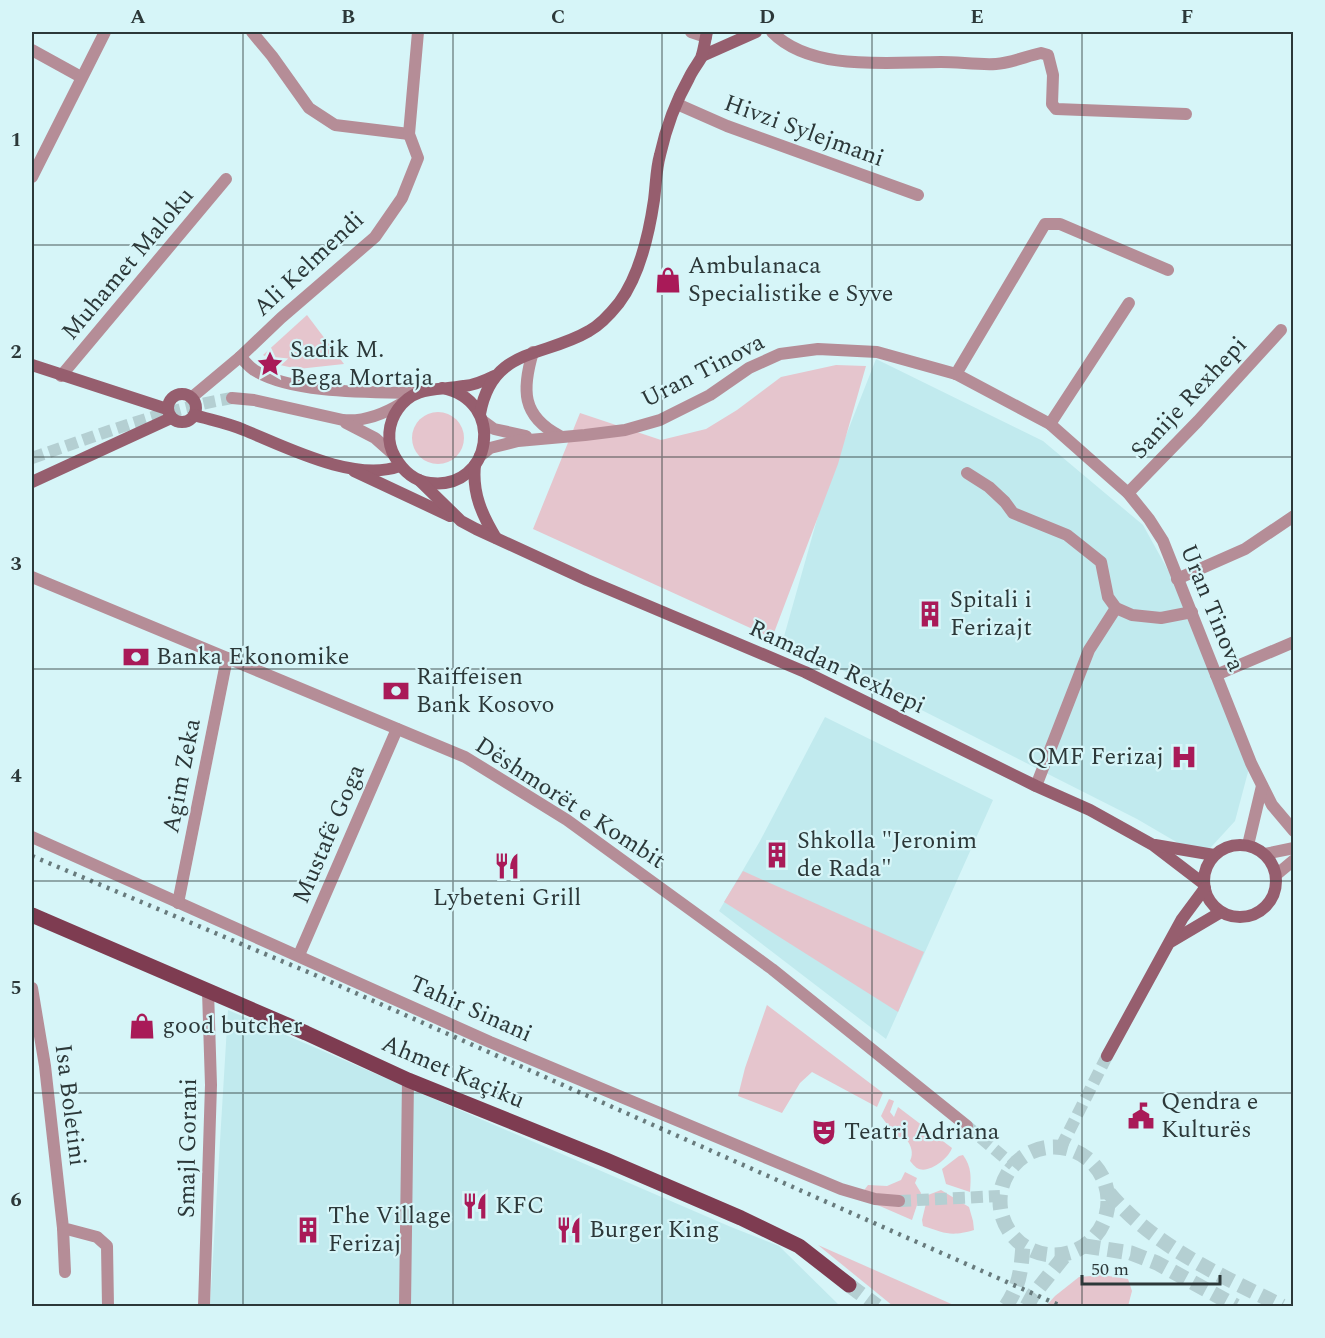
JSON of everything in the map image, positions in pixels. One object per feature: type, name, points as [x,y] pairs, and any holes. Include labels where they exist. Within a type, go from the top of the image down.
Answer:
[{"type":"main road","name":"Ahmet Kaçiku","points":[[32,915],[306,1033],[408,1080],[606,1160],[741,1218],[800,1246],[849,1284]]},
{"type":"street","points":[[32,177],[105,32]]},
{"type":"street","points":[[252,32],[309,108],[335,125],[409,134]]},
{"type":"street","name":"Ali Kelmendi","points":[[191,398],[375,237],[402,198],[418,158],[409,134],[418,32]]},
{"type":"street","points":[[497,540],[479,507],[475,492],[478,460],[485,432],[481,417],[486,391],[495,376],[506,366],[533,352],[590,331],[619,302],[632,281],[642,253],[653,203],[659,155],[676,104],[702,56],[706,34],[691,32]]},
{"type":"street","points":[[702,56],[756,32]]},
{"type":"street","points":[[772,32],[782,42],[799,51],[822,57],[873,64],[943,62],[998,64],[1041,53],[1048,55],[1051,63],[1052,104],[1056,109],[1186,114]]},
{"type":"street","points":[[32,51],[81,77]]},
{"type":"street","name":"Hivzi Sylejmani","points":[[676,104],[727,126],[918,195]]},
{"type":"street","name":"Muhamet Maloku","points":[[62,376],[226,179]]},
{"type":"street","points":[[957,374],[1045,224],[1060,224],[1168,270]]},
{"type":"street","points":[[1050,424],[1129,303]]},
{"type":"street","name":"Sanije Rexhepi","points":[[1128,494],[1281,330]]},
{"type":"street","name":"Uran Tinova","points":[[539,438],[625,430],[660,420],[710,395],[749,368],[780,354],[818,349],[877,352],[957,374],[1050,424],[1128,494],[1149,519],[1164,541],[1251,763],[1272,805],[1293,831]]},
{"type":"street","points":[[533,352],[526,375],[525,389],[528,402],[541,423],[561,436]]},
{"type":"street","points":[[240,357],[254,370],[295,384],[363,392],[417,393]]},
{"type":"street","points":[[32,365],[169,413],[179,422],[192,418],[196,406],[191,398],[183,394],[174,397],[168,404],[169,413]]},
{"type":"street","points":[[232,398],[254,400],[356,422],[388,412],[417,393],[429,389],[464,387],[495,376]]},
{"type":"street","points":[[442,388],[464,396],[494,429],[539,438]]},
{"type":"street","points":[[402,403],[394,414],[390,427],[390,441],[393,454],[400,466],[418,480],[449,482],[468,472],[490,448],[539,438]]},
{"type":"street","points":[[32,482],[169,413]]},
{"type":"street","points":[[194,415],[241,429],[287,448],[345,467],[460,521]]},
{"type":"street","points":[[343,420],[375,438],[393,454]]},
{"type":"street","points":[[345,467],[376,470],[400,466]]},
{"type":"street","points":[[967,473],[989,487],[1013,513],[1067,534],[1101,562],[1108,597],[1116,608],[1132,615],[1161,618],[1192,612]]},
{"type":"street","name":"Ramadan Rexhepi","points":[[418,480],[460,521],[497,540],[805,672],[1036,786],[1090,810],[1153,845],[1204,886],[1210,902],[1221,912]]},
{"type":"street","points":[[1177,579],[1245,549],[1293,516]]},
{"type":"street","name":"Dëshmorët e Kombit","points":[[32,577],[465,757],[567,820],[772,969],[966,1126]]},
{"type":"street","points":[[1036,786],[1089,650],[1116,608]]},
{"type":"street","points":[[1216,675],[1293,642]]},
{"type":"street","name":"Agim Zeka","points":[[178,903],[227,658]]},
{"type":"street","name":"Mustafë Goga","points":[[299,955],[397,729]]},
{"type":"street","points":[[1248,845],[1262,786]]},
{"type":"street","name":"Tahir Sinani","points":[[32,837],[490,1042],[841,1190],[875,1199],[899,1201]]},
{"type":"street","points":[[1107,1056],[1182,919],[1204,886],[1206,868],[1214,855],[1227,847],[1241,844],[1265,854],[1272,864],[1276,883],[1272,899],[1260,911],[1253,915],[1237,917],[1221,912],[1172,941]]},
{"type":"street","name":"Ramadan Rexhepi","points":[[1153,845],[1214,855]]},
{"type":"street","points":[[1265,854],[1293,848]]},
{"type":"street","points":[[1276,875],[1293,860]]},
{"type":"street","name":"Isa Boletini","points":[[32,988],[45,1066],[63,1228],[65,1272]]},
{"type":"street","name":"Smajl Gorani","points":[[204,1306],[211,1085],[208,991]]},
{"type":"street","points":[[405,1306],[408,1080]]},
{"type":"street","points":[[63,1228],[97,1237],[107,1246],[108,1306]]},
{"type":"shaded area","points":[[307,315],[344,364],[298,369],[280,365],[263,355]]},
{"type":"shaded area","points":[[876,359],[1043,441],[1143,525],[1179,590],[1252,757],[1235,821],[1202,857],[1137,819],[783,640],[827,484]]},
{"type":"shaded area","points":[[836,365],[866,366],[838,464],[772,638],[533,529],[580,413],[661,440],[706,429],[737,410],[781,377]]},
{"type":"shaded area","points":[[438,412],[448,414],[456,420],[462,428],[464,438],[462,448],[456,456],[448,462],[438,464],[428,462],[420,456],[414,448],[412,438],[414,428],[420,420],[428,414]]},
{"type":"shaded area","points":[[825,717],[993,800],[886,1039],[719,911],[760,841]]},
{"type":"shaded area","points":[[743,871],[924,952],[898,1012],[724,902]]},
{"type":"shaded area","points":[[767,1005],[883,1093],[877,1107],[812,1072],[800,1083],[782,1113],[738,1096],[745,1068]]},
{"type":"shaded area","points":[[228,1010],[779,1246],[840,1306],[210,1306]]},
{"type":"shaded area","points":[[889,1099],[894,1101],[890,1112],[894,1117],[898,1107],[952,1148],[943,1161],[927,1169],[916,1168],[910,1161],[912,1152],[908,1141],[897,1138],[881,1116]]},
{"type":"shaded area","points":[[963,1155],[971,1177],[970,1192],[946,1184],[942,1169]]},
{"type":"shaded area","points":[[905,1172],[917,1178],[915,1183],[921,1193],[912,1220],[859,1197],[868,1185],[887,1186],[901,1180]]},
{"type":"shaded area","points":[[941,1190],[969,1207],[974,1230],[948,1233],[923,1226],[922,1220],[928,1195]]},
{"type":"shaded area","points":[[818,1245],[956,1306],[893,1306]]},
{"type":"shaded area","points":[[1102,1275],[1128,1279],[1132,1291],[1128,1306],[1046,1306],[1079,1277]]},
{"type":"tunnel","points":[[32,458],[156,416],[232,398]]},
{"type":"tunnel","points":[[1061,1147],[1107,1056]]},
{"type":"tunnel","points":[[967,1126],[1013,1165]]},
{"type":"tunnel","points":[[1054,1147],[1075,1151],[1092,1163],[1104,1180],[1108,1201],[1104,1222],[1092,1239],[1075,1251],[1054,1255],[1033,1251],[1016,1239],[1004,1222],[1000,1201],[1004,1180],[1016,1163],[1033,1151],[1054,1147]]},
{"type":"tunnel","points":[[1109,1193],[1146,1229],[1167,1244],[1212,1271],[1282,1306]]},
{"type":"tunnel","points":[[899,1201],[1000,1196]]},
{"type":"tunnel","points":[[1006,1306],[1019,1277],[1023,1245]]},
{"type":"tunnel","points":[[1085,1246],[1131,1253],[1157,1263],[1236,1306]]},
{"type":"tunnel","points":[[1027,1306],[1033,1295],[1066,1254]]},
{"type":"tunnel","points":[[849,1285],[877,1306]]},
{"type":"railway","points":[[32,856],[315,975],[1061,1306]]},
{"type":"place","name":"Ambulanaca Specialistike e Syve","points":[[668,280]]},
{"type":"place","name":"Sadik M. Bega Mortaja","points":[[270,364]]},
{"type":"place","name":"Spitali i Ferizajt","points":[[930,614]]},
{"type":"place","name":"Banka Ekonomike","points":[[136,657]]},
{"type":"place","name":"Raiffeisen Bank Kosovo","points":[[396,691]]},
{"type":"place","name":"QMF Ferizaj","points":[[1184,757]]},
{"type":"place","name":"Shkolla \"Jeronim de Rada\"","points":[[777,855]]},
{"type":"place","name":"Lybeteni Grill","points":[[507,866]]},
{"type":"place","name":"good butcher","points":[[142,1026]]},
{"type":"place","name":"Qendra e Kulturës","points":[[1141,1116]]},
{"type":"place","name":"Teatri Adriana","points":[[824,1132]]},
{"type":"place","name":"KFC","points":[[475,1206]]},
{"type":"place","name":"The Village Ferizaj","points":[[308,1230]]},
{"type":"place","name":"Burger King","points":[[569,1230]]}]
